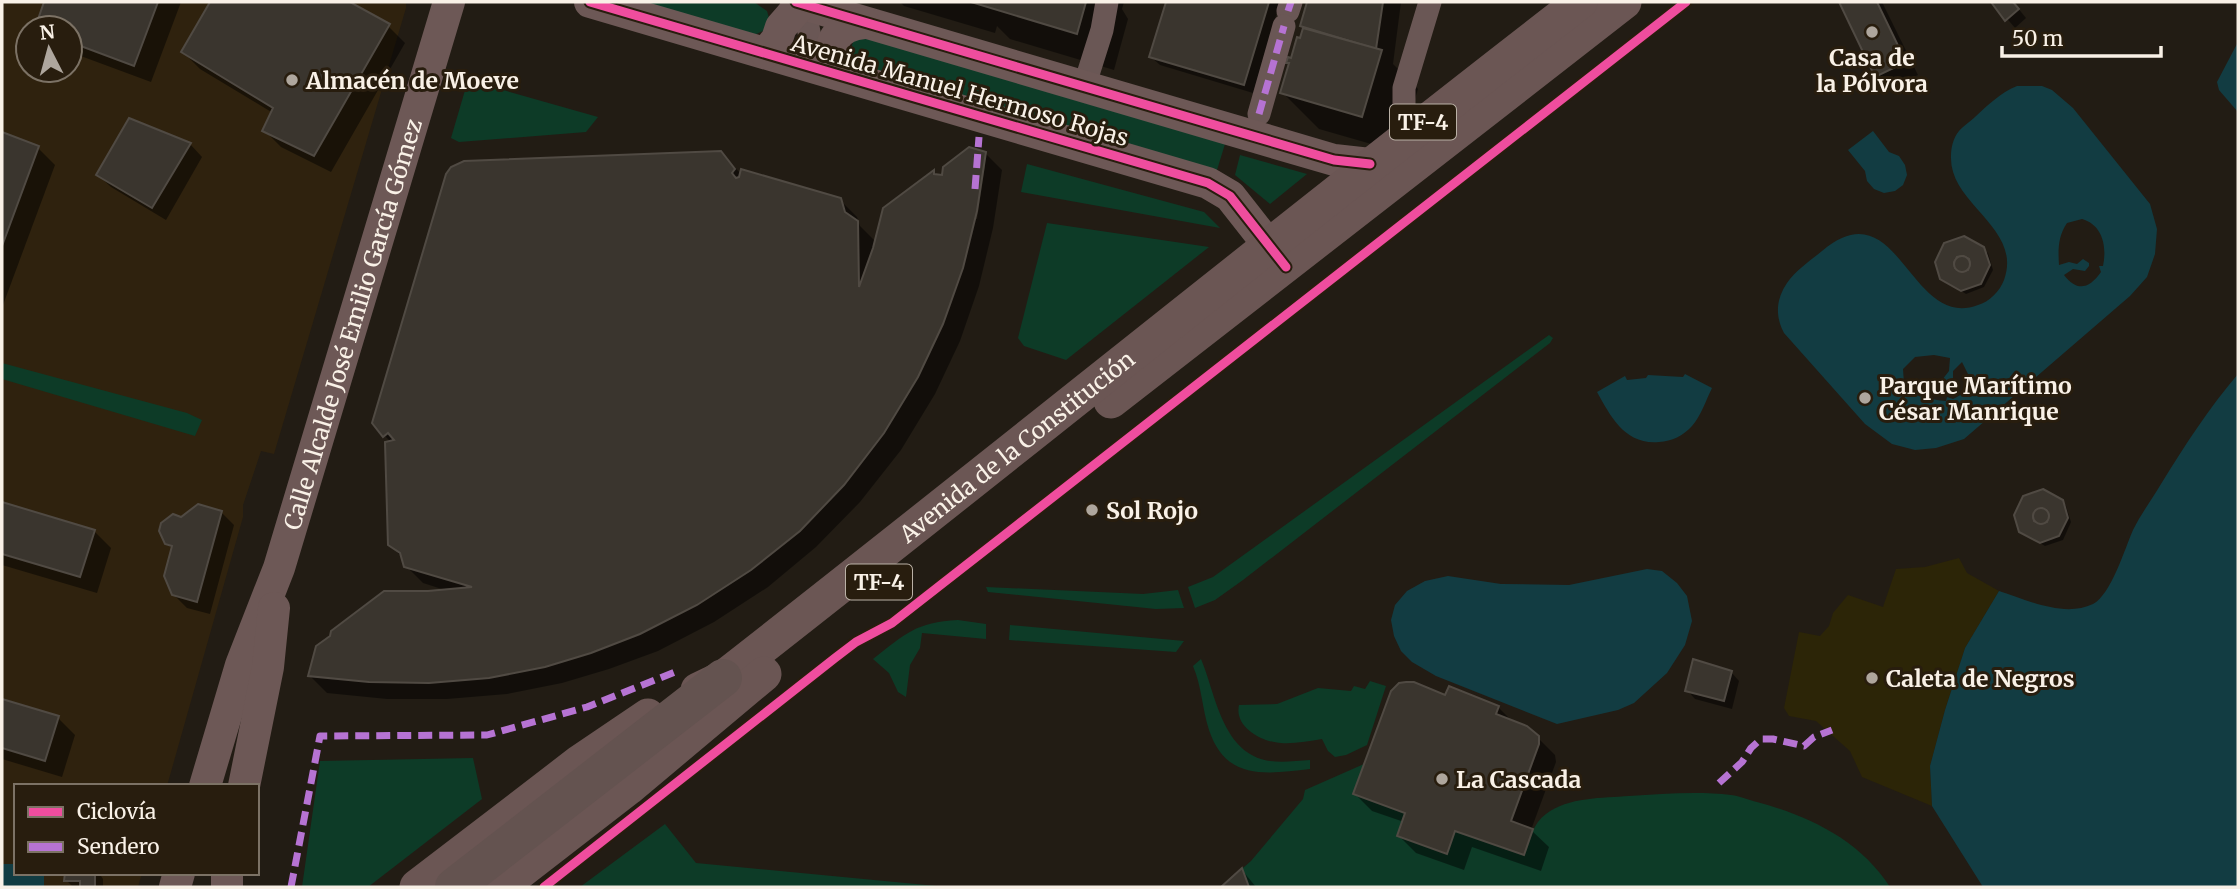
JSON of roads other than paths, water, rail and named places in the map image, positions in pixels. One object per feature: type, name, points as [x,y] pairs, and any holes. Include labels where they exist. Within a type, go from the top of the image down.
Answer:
[{"type":"highway","name":"Avenida de la Constitución","points":[[454,887],[723,678]]},
{"type":"main road","name":"Avenida de la Constitución","points":[[500,887],[628,788],[736,696],[993,491],[1277,256],[1370,164],[1580,2]]},
{"type":"main road","name":"Avenida de la Constitución","points":[[723,678],[982,475],[1624,2]]},
{"type":"main road","points":[[417,887],[580,762],[661,708],[723,678]]},
{"type":"street","name":"Calle Alcalde José Emilio García Gómez","points":[[206,784],[241,665],[279,568],[449,2]]},
{"type":"street","name":"Avenida Manuel Hermoso Rojas","points":[[590,2],[1208,183],[1230,196],[1277,256]]},
{"type":"street","name":"Avenida Manuel Hermoso Rojas","points":[[801,2],[864,23],[1334,160],[1370,164]]},
{"type":"street","points":[[766,53],[777,39],[781,27],[801,2],[828,71],[835,67],[832,49],[837,34],[849,24],[864,23]]},
{"type":"street","points":[[1084,87],[1102,30],[1107,2]]},
{"type":"street","points":[[1408,134],[1404,112],[1405,88],[1430,2]]},
{"type":"street","points":[[1259,114],[1288,13]]},
{"type":"street","name":"Calle Alcalde José Emilio García Gómez","points":[[244,784],[268,667],[279,568]]},
{"type":"water","points":[[2238,42],[2238,112],[2219,90],[2217,82]]},
{"type":"water","points":[[2017,86],[2042,86],[2052,90],[2073,108],[2150,204],[2157,229],[2155,254],[2147,277],[2130,296],[1964,439],[1936,448],[1915,450],[1892,444],[1865,424],[1784,333],[1778,314],[1781,295],[1795,274],[1822,251],[1848,236],[1869,236],[1887,246],[1935,298],[1955,307],[1978,305],[1994,296],[2004,280],[2007,261],[2003,245],[1995,230],[1961,189],[1953,173],[1951,153],[1954,140],[1961,129]],"holes":[[[2082,219],[2099,231],[2104,251],[2103,266],[2099,266],[2101,272],[2092,282],[2078,286],[2064,275],[2073,269],[2085,271],[2089,263],[2083,259],[2077,264],[2069,262],[2059,265],[2059,254],[2060,238],[2067,223]],[[1934,355],[1950,358],[1949,371],[1942,380],[1942,384],[1947,387],[1953,384],[1953,371],[1962,362],[1971,380],[1962,394],[1953,399],[1947,397],[1946,401],[1934,400],[1918,394],[1904,384],[1903,369],[1915,357]]]},
{"type":"water","points":[[1873,131],[1889,152],[1899,156],[1905,165],[1907,175],[1903,185],[1895,191],[1884,193],[1874,189],[1867,181],[1865,171],[1848,150]]},
{"type":"water","points":[[1685,374],[1712,388],[1692,426],[1681,435],[1664,441],[1647,442],[1628,434],[1614,420],[1597,392],[1625,376],[1627,380],[1646,378],[1648,375],[1683,377]]},
{"type":"water","points":[[2238,374],[2238,887],[1983,887],[1932,806],[1930,766],[1965,648],[1999,591],[2033,603],[2070,609],[2082,608],[2100,599],[2143,512],[2198,427]]},
{"type":"water","points":[[1647,569],[1662,571],[1677,583],[1687,596],[1692,621],[1685,645],[1667,673],[1634,703],[1618,710],[1557,724],[1436,676],[1412,662],[1401,651],[1394,636],[1391,620],[1395,605],[1407,591],[1425,581],[1448,576],[1501,584],[1569,585]]},
{"type":"water","points":[[2,864],[14,864],[14,875],[44,875],[44,887],[2,887]]},
{"type":"place","name":"Casa de la Pólvora","points":[[1872,32]]},
{"type":"place","name":"Almacén de Moeve","points":[[292,80]]},
{"type":"place","name":"Parque Marítimo César Manrique","points":[[1865,398]]},
{"type":"place","name":"Sol Rojo","points":[[1092,510]]},
{"type":"place","name":"Caleta de Negros","points":[[1872,678]]},
{"type":"place","name":"La Cascada","points":[[1442,779]]}]
